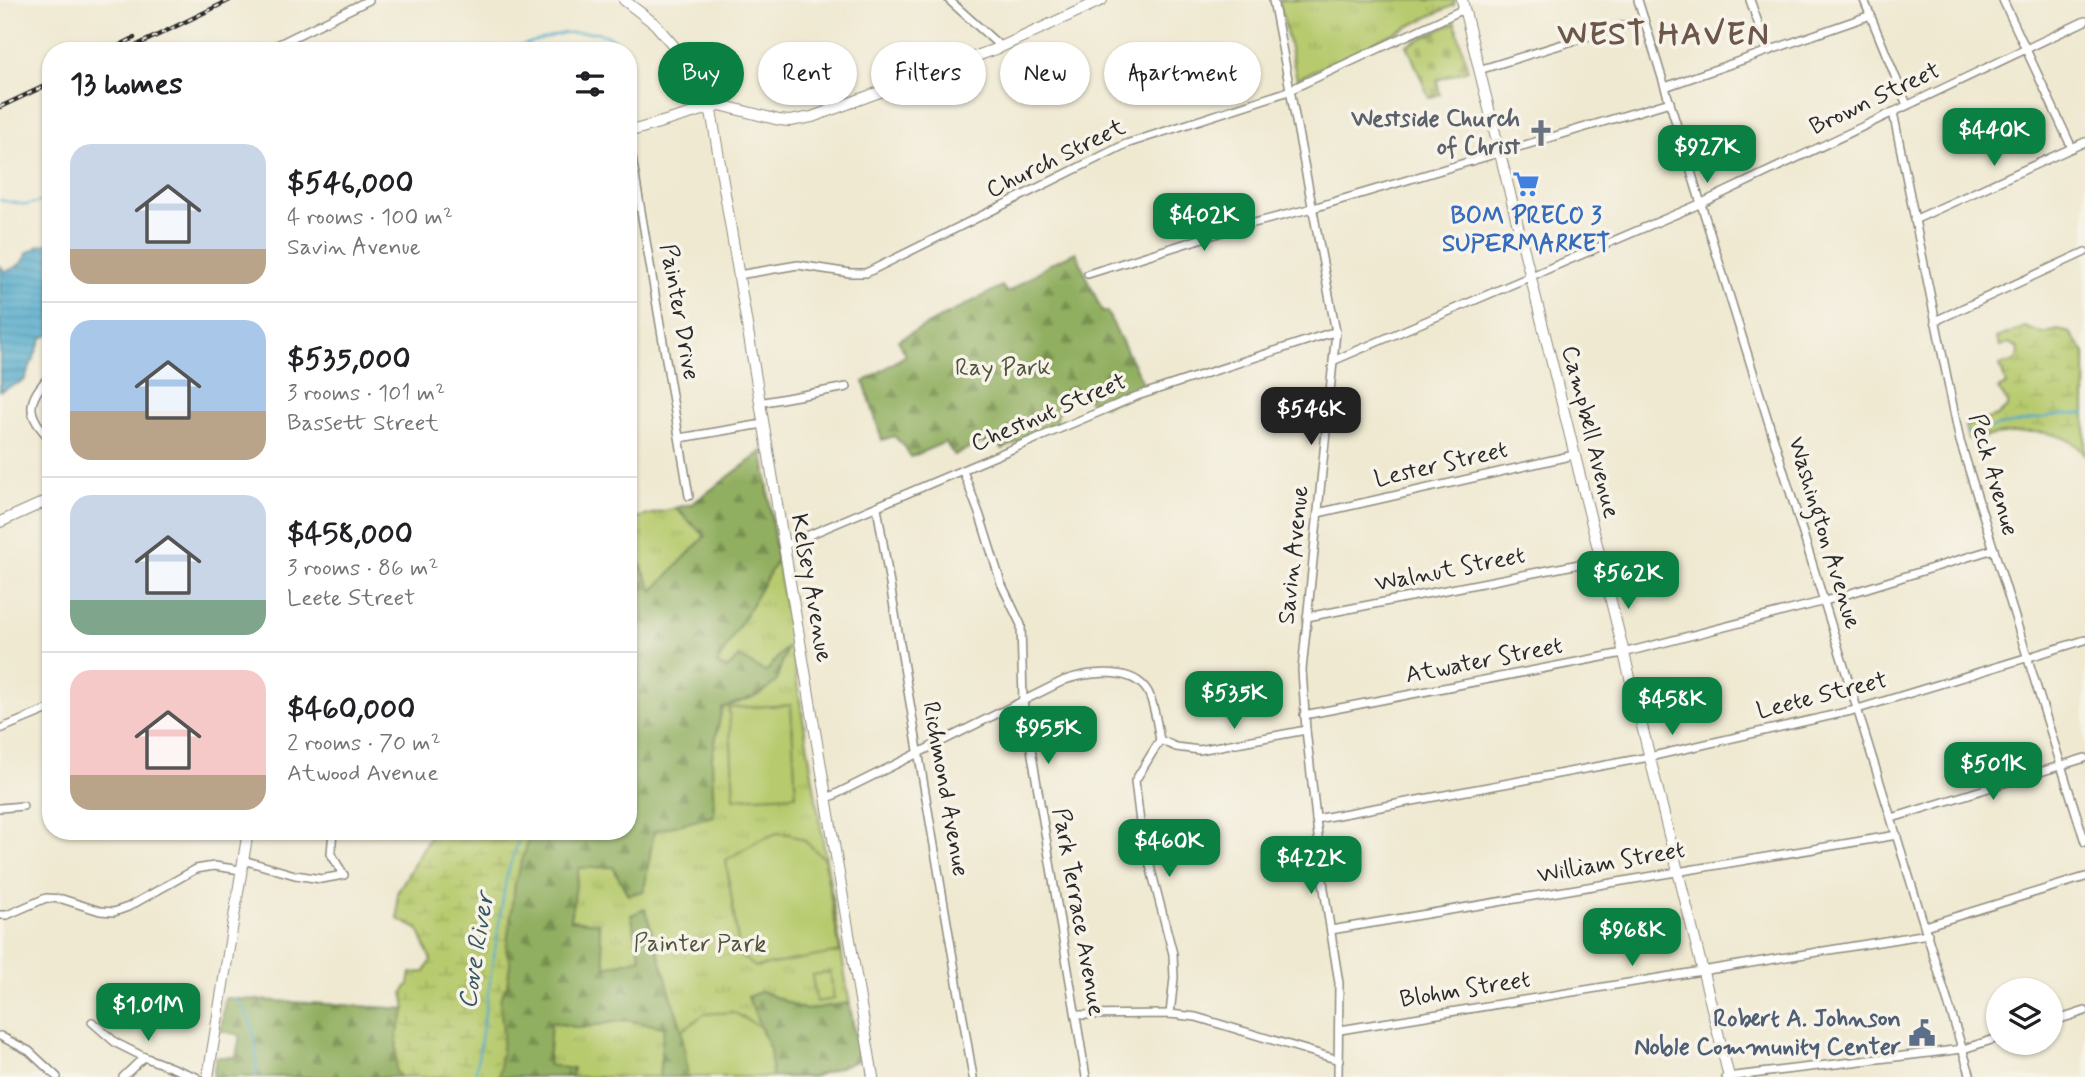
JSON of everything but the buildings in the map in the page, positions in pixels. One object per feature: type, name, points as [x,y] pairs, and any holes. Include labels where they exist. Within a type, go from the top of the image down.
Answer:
[{"type":"main road","name":"Kelsey Avenue","points":[[624,0],[655,24],[713,95],[710,106],[873,1077]]},
{"type":"main road","points":[[1012,42],[1102,0]]},
{"type":"main road","name":"Campbell Avenue","points":[[1463,4],[1728,1077]]},
{"type":"main road","points":[[637,130],[710,106],[726,105],[779,120],[801,120],[1000,47]]},
{"type":"main road","points":[[0,522],[42,503]]},
{"type":"main road","points":[[208,1077],[246,840]]},
{"type":"street","points":[[283,42],[369,0]]},
{"type":"street","points":[[949,0],[1000,46]]},
{"type":"street","name":"Savin Avenue","points":[[1273,0],[1336,332],[1302,670],[1304,715],[1324,889],[1339,983],[1338,1077]]},
{"type":"street","name":"Washington Avenue","points":[[1638,0],[1972,1077]]},
{"type":"street","points":[[1750,0],[1768,51]]},
{"type":"street","points":[[1864,0],[1907,105]]},
{"type":"street","points":[[2003,0],[2072,148]]},
{"type":"street","name":"Church Street","points":[[738,275],[798,265],[866,273],[1126,144],[1283,93],[1463,4]]},
{"type":"street","points":[[1665,87],[1871,15]]},
{"type":"street","points":[[1479,70],[1644,19]]},
{"type":"street","name":"Brown Street","points":[[1335,360],[1702,203],[2085,21]]},
{"type":"street","points":[[1088,274],[1238,227],[1314,208],[1670,102]]},
{"type":"street","name":"Peck Avenue","points":[[1893,112],[1960,441],[2085,842]]},
{"type":"street","points":[[1914,220],[2085,142]]},
{"type":"street","name":"Painter Drive","points":[[637,186],[689,496]]},
{"type":"street","points":[[1935,321],[2085,252]]},
{"type":"street","name":"Chestnut Street","points":[[783,546],[1137,396],[1336,332]]},
{"type":"street","points":[[42,385],[34,394],[31,409],[34,420],[42,429]]},
{"type":"street","points":[[759,403],[847,387]]},
{"type":"street","points":[[680,438],[763,424]]},
{"type":"street","name":"Lester Street","points":[[1318,513],[1574,455]]},
{"type":"street","name":"Park Terrace Avenue","points":[[963,471],[1001,583],[1021,625],[1023,701],[1086,1077]]},
{"type":"street","name":"Richmond Avenue","points":[[877,507],[973,1077]]},
{"type":"street","name":"Atwater Street","points":[[1304,715],[1623,653],[1825,601],[1994,549]]},
{"type":"street","name":"Walnut Street","points":[[1307,617],[1600,560]]},
{"type":"street","name":"Leete Street","points":[[1316,819],[1649,757],[1857,709],[2085,640]]},
{"type":"street","points":[[826,799],[1078,676],[1100,673],[1139,682],[1148,693],[1160,740],[1135,781],[1142,831],[1173,954],[1174,978],[1170,1014]]},
{"type":"street","points":[[0,729],[42,712]]},
{"type":"street","points":[[1160,740],[1176,747],[1199,750],[1306,730]]},
{"type":"street","points":[[1892,818],[2085,758]]},
{"type":"street","points":[[0,808],[23,806]]},
{"type":"street","name":"William Street","points":[[1331,930],[1897,835]]},
{"type":"street","points":[[0,915],[7,915],[46,898],[62,899],[100,911],[114,912],[196,869],[214,866],[242,865],[320,879],[344,875],[331,854],[332,840]]},
{"type":"street","name":"Blohm Street","points":[[1340,1030],[1703,971],[1927,930],[2085,877]]},
{"type":"street","points":[[2063,1018],[2085,1011]]},
{"type":"street","points":[[1076,1015],[1170,1014],[1196,1017],[1339,1060]]},
{"type":"street","points":[[92,1022],[116,1043],[196,1077]]},
{"type":"street","points":[[0,1037],[29,1051],[57,1077]]},
{"type":"street","points":[[1728,1077],[1963,1049],[1986,1042]]},
{"type":"street","points":[[123,1077],[144,1057]]},
{"type":"green space","points":[[1279,0],[1455,0],[1454,5],[1297,79]]},
{"type":"green space","points":[[1455,22],[1468,70],[1437,80],[1440,94],[1429,98],[1407,45]]},
{"type":"green space","name":"Ray Park","points":[[1076,252],[1102,312],[1107,312],[1145,387],[1104,406],[1098,401],[1090,401],[1072,387],[1065,390],[1055,426],[1002,449],[997,443],[980,443],[954,455],[945,442],[911,457],[894,436],[882,440],[864,382],[906,355],[898,340],[1002,286],[1007,293],[1052,263]]},
{"type":"green space","points":[[2025,327],[2043,334],[2058,330],[2070,333],[2085,353],[2085,454],[2074,443],[2046,433],[2014,433],[1968,439],[1965,426],[1997,416],[2007,407],[2007,402],[1998,389],[2006,385],[2000,365],[2015,361],[2019,354],[2017,347],[2009,343],[2000,346],[1996,338]]},
{"type":"green space","name":"Painter Park","points":[[763,451],[777,560],[859,1060],[812,1077],[499,1077],[503,1036],[500,998],[510,963],[530,840],[637,840],[637,518],[692,504]]},
{"type":"green space","points":[[763,451],[777,560],[717,664],[727,669],[739,657],[766,672],[787,646],[776,682],[759,695],[722,708],[712,757],[714,816],[654,831],[644,891],[628,895],[613,867],[579,868],[570,920],[598,923],[606,967],[641,958],[631,915],[645,909],[682,1031],[688,1077],[659,1077],[664,1027],[626,1020],[580,1028],[551,1022],[548,1065],[573,1069],[572,1077],[498,1077],[503,1036],[500,998],[507,985],[510,963],[506,950],[515,883],[528,840],[637,840],[637,558],[653,591],[705,536],[675,508],[692,504]]},
{"type":"green space","points":[[791,705],[796,795],[734,798],[729,708]]},
{"type":"green space","points":[[777,833],[804,840],[824,858],[840,952],[756,967],[740,956],[726,860]]},
{"type":"green space","points":[[428,840],[528,840],[515,883],[506,950],[510,963],[507,985],[500,999],[503,1036],[499,1077],[401,1077],[396,1072],[397,1035],[406,1009],[403,992],[409,984],[411,973],[425,972],[431,960],[418,929],[398,919],[397,893]]},
{"type":"green space","points":[[830,972],[834,999],[816,1002],[812,975]]},
{"type":"green space","points":[[761,991],[806,1010],[849,1003],[859,1060],[812,1077],[772,1077],[770,1050],[748,997]]},
{"type":"green space","points":[[225,998],[406,1009],[397,1035],[396,1072],[401,1077],[213,1077],[216,1057],[236,1057],[240,1035],[221,1031]]},
{"type":"green space","points":[[733,1012],[760,1027],[770,1050],[772,1077],[688,1077],[682,1031],[704,1014]]},
{"type":"water","points":[[42,245],[42,338],[24,381],[0,391],[0,266],[5,272],[16,267],[27,253]]},
{"type":"waterway","name":"Cove River","points":[[532,42],[563,33],[597,32],[614,39],[614,42]]},
{"type":"waterway","name":"Cove River","points":[[0,200],[26,205],[42,201]]},
{"type":"waterway","points":[[1966,433],[2051,416],[2085,413]]},
{"type":"waterway","name":"Cove River","points":[[475,1077],[506,878],[518,840]]},
{"type":"waterway","points":[[235,998],[250,1019],[256,1046],[256,1077]]},
{"type":"railway","points":[[144,42],[230,0]]},
{"type":"railway","points":[[126,42],[134,38]]},
{"type":"railway","points":[[0,107],[42,87]]},
{"type":"place","name":"Westside Church of Christ","points":[[1541,133]]},
{"type":"place","name":"BOM PRECO 3 SUPERMARKET","points":[[1526,184]]},
{"type":"place","name":"Robert A. Johnson Noble Community Center","points":[[1922,1033]]},
{"type":"district","name":"WEST HAVEN","points":[[1664,35]]}]
